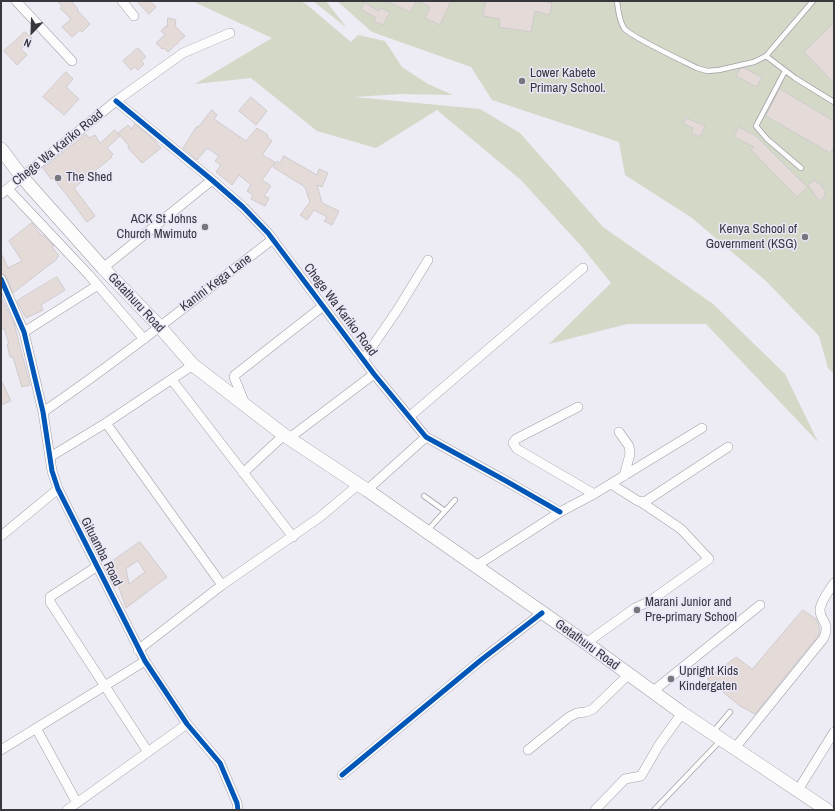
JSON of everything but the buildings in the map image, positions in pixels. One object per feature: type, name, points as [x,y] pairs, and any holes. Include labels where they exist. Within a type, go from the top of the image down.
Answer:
[{"type":"main road","name":"Getathuru Road","points":[[3,155],[103,268],[159,326],[193,365],[286,437],[476,566],[586,643],[682,713],[827,810]]},
{"type":"street","points":[[16,1],[72,61]]},
{"type":"street","points":[[122,1],[134,16]]},
{"type":"street","name":"Chege Wa Kariko Road","points":[[5,192],[116,101],[183,53],[230,34]]},
{"type":"street","name":"Chege Wa Kariko Road","points":[[116,101],[243,207],[273,240],[363,360],[426,437],[560,512]]},
{"type":"street","points":[[103,268],[212,180]]},
{"type":"street","points":[[5,192],[98,285],[144,339]]},
{"type":"street","name":"Kanini Kega Lane","points":[[43,412],[144,339],[273,240]]},
{"type":"street","points":[[363,360],[398,309],[428,260]]},
{"type":"street","points":[[409,417],[583,268]]},
{"type":"street","name":"Gituamba Road","points":[[1,279],[24,332],[43,412],[50,457],[58,489],[138,650],[187,724],[220,763],[237,803],[238,810]]},
{"type":"street","points":[[24,332],[98,285]]},
{"type":"street","name":"Chege Wa Kariko Road","points":[[246,405],[234,377],[235,375],[323,306]]},
{"type":"street","points":[[50,457],[106,423],[193,365]]},
{"type":"street","points":[[243,473],[286,437],[374,374]]},
{"type":"street","points":[[172,380],[293,536]]},
{"type":"street","points":[[578,407],[516,439],[513,443],[517,449],[594,494]]},
{"type":"street","points":[[106,423],[222,585]]},
{"type":"street","points":[[476,566],[560,512],[611,484],[702,428]]},
{"type":"street","points":[[619,432],[629,446],[630,450],[624,476]]},
{"type":"street","points":[[138,650],[222,585],[362,488],[426,437]]},
{"type":"street","points":[[641,502],[646,501],[728,447]]},
{"type":"street","points":[[586,643],[635,608],[650,601],[709,559],[681,529],[611,484]]},
{"type":"street","points":[[1,536],[58,489]]},
{"type":"street","points":[[96,567],[50,598],[50,602],[106,685],[148,752]]},
{"type":"street","points":[[735,748],[823,638],[826,633],[826,623],[820,614],[820,606],[834,583]]},
{"type":"street","points":[[652,692],[760,605]]},
{"type":"street","points":[[342,775],[475,665],[542,613]]},
{"type":"street","points":[[1,750],[145,661]]},
{"type":"street","points":[[528,750],[569,718],[593,709],[628,675]]},
{"type":"street","points":[[594,810],[625,779],[641,776],[659,745],[682,713]]},
{"type":"street","points":[[67,810],[187,724]]},
{"type":"street","points":[[36,728],[77,803]]},
{"type":"street","points":[[798,790],[834,732]]},
{"type":"lane","points":[[617,1],[624,29],[636,37],[697,68],[707,71],[719,70],[754,62],[766,56],[813,1]]},
{"type":"lane","points":[[766,56],[795,78],[834,102]]},
{"type":"lane","points":[[785,71],[756,126],[767,139],[801,168]]},
{"type":"lane","points":[[424,496],[445,511]]},
{"type":"lane","points":[[426,532],[456,500]]},
{"type":"lane","points":[[654,810],[716,736],[730,712]]},
{"type":"green space","points":[[192,1],[300,1],[306,4],[351,42],[358,35],[385,41],[402,67],[428,84],[453,95],[400,94],[354,97],[480,109],[520,133],[603,227],[713,304],[785,374],[818,442],[706,324],[627,324],[549,344],[611,283],[582,247],[521,180],[437,110],[376,148],[317,131],[251,78],[195,84],[272,38]]},
{"type":"green space","points":[[313,1],[326,1],[347,28]]},
{"type":"green space","name":"Kenya School of Government (KSG)","points":[[337,1],[834,1],[834,374],[828,368],[819,336],[766,281],[692,218],[625,175],[619,142],[492,100],[471,67],[372,32]]},
{"type":"cycle path","points":[[116,101],[212,180],[243,207],[268,233],[374,374],[426,437],[560,512]]},
{"type":"cycle path","points":[[1,279],[24,332],[43,412],[52,471],[58,489],[145,661],[187,724],[220,763],[237,803],[238,810]]},
{"type":"cycle path","points":[[342,775],[481,660],[542,613]]},
{"type":"place","name":"Lower Kabete Primary School.","points":[[522,81]]},
{"type":"place","name":"The Shed","points":[[58,178]]},
{"type":"place","name":"ACK St Johns Church Mwimuto","points":[[205,227]]},
{"type":"place","name":"Kenya School of Government (KSG)","points":[[805,237]]},
{"type":"place","name":"Marani Junior and Pre-primary School","points":[[637,610]]},
{"type":"place","name":"Upright Kids Kindergaten","points":[[671,679]]}]
